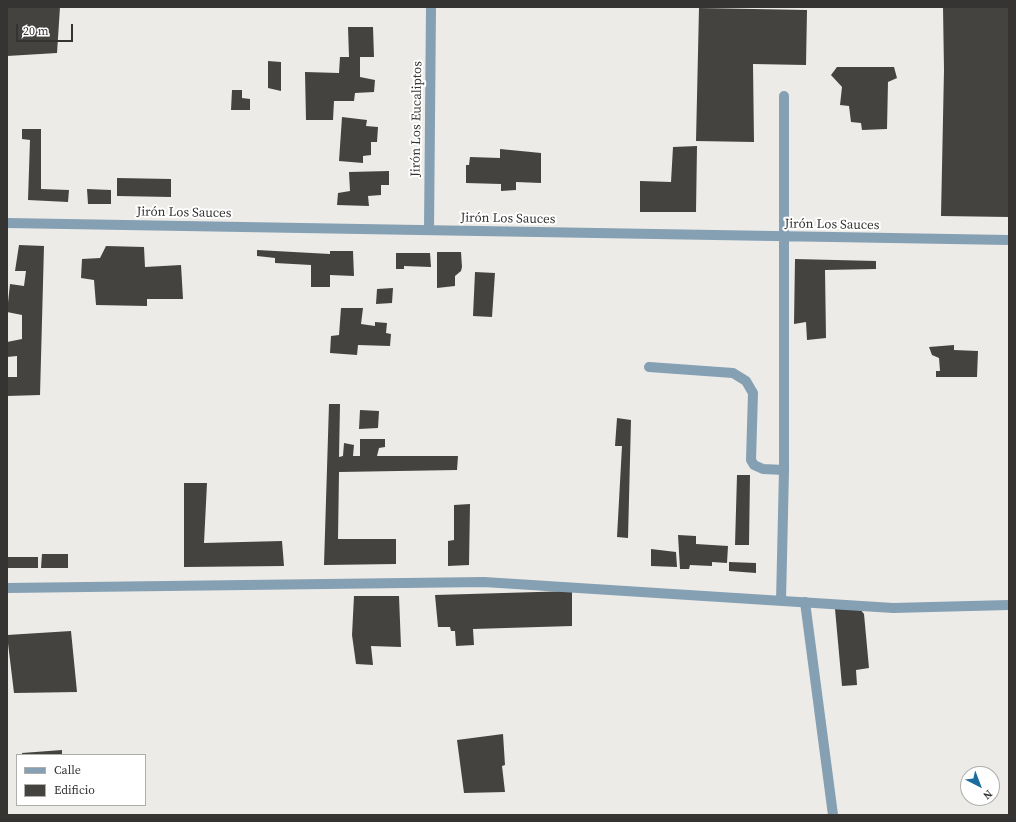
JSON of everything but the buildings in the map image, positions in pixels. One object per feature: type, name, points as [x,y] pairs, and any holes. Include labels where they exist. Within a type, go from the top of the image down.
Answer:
[{"type":"street","name":"Jirón Los Eucaliptos","points":[[428,230],[431,7]]},
{"type":"street","points":[[781,601],[784,470],[784,96]]},
{"type":"street","name":"Jirón Los Sauces","points":[[7,223],[1009,240]]},
{"type":"street","points":[[649,367],[733,373],[746,381],[753,393],[751,460],[754,464],[763,469],[784,470]]},
{"type":"street","points":[[7,588],[484,582],[893,608],[1009,605]]},
{"type":"street","points":[[805,602],[833,815]]}]
